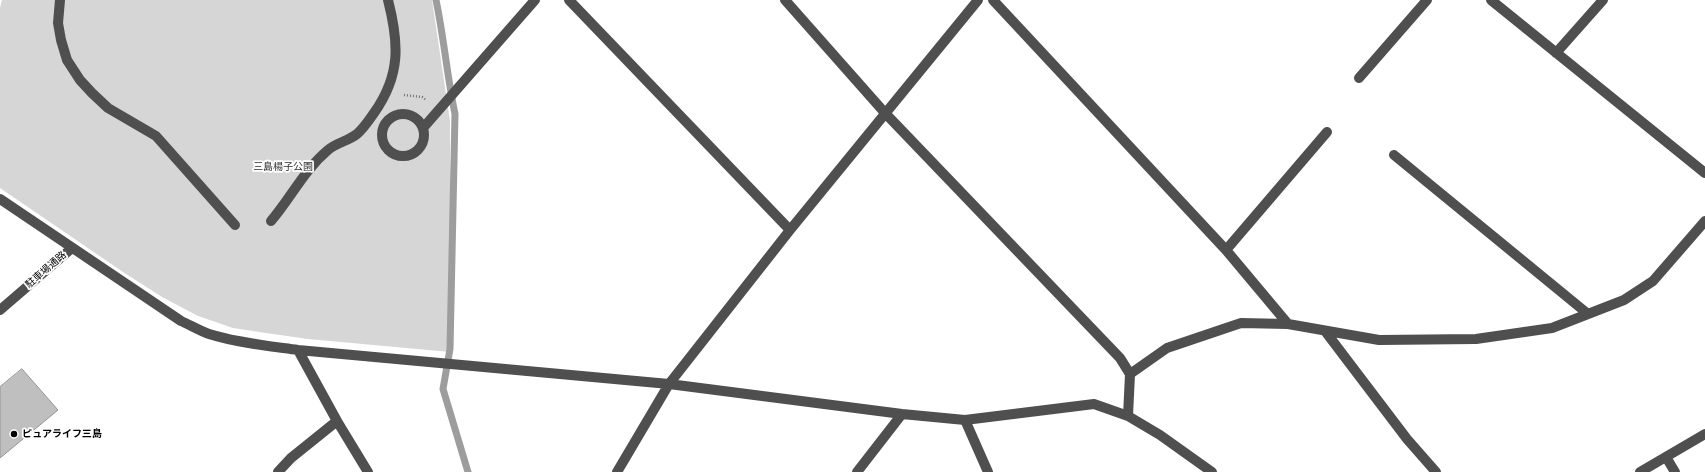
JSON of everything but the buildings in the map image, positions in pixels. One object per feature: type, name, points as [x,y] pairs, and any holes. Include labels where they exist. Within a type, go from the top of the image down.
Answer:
[{"type":"street","points":[[60,0],[58,23],[60,40],[67,60],[80,80],[108,108],[156,136],[235,225]]},
{"type":"street","points":[[271,222],[311,167],[328,150],[359,132],[382,101],[392,77],[396,57],[396,42],[388,0]]},
{"type":"street","points":[[423,128],[418,120],[409,115],[398,115],[390,119],[384,127],[382,137],[386,147],[393,153],[403,156],[413,154],[420,147],[424,138],[423,128],[535,0]]},
{"type":"street","points":[[569,0],[790,230]]},
{"type":"street","points":[[785,0],[885,113],[1120,358],[1130,374],[1128,416]]},
{"type":"street","points":[[617,472],[669,384],[790,230],[978,0]]},
{"type":"street","points":[[993,0],[1226,250],[1288,324]]},
{"type":"street","points":[[1359,78],[1427,0]]},
{"type":"street","points":[[1491,0],[1705,174]]},
{"type":"street","points":[[1556,53],[1603,0]]},
{"type":"street","points":[[1226,250],[1327,132]]},
{"type":"street","points":[[1394,155],[1588,314]]},
{"type":"street","points":[[0,200],[181,321],[209,334],[262,345],[298,350],[669,384],[902,414],[964,420],[1094,404],[1128,416],[1160,435],[1212,472]]},
{"type":"street","points":[[1130,374],[1167,348],[1242,323],[1288,324],[1379,340],[1476,339],[1552,328],[1624,300],[1653,281],[1705,221]]},
{"type":"street","name":"駐車場通路","points":[[0,310],[72,248]]},
{"type":"street","points":[[1325,330],[1430,470]]},
{"type":"street","points":[[298,350],[337,421],[368,472]]},
{"type":"street","points":[[857,472],[902,414]]},
{"type":"street","points":[[964,420],[988,472]]},
{"type":"street","points":[[278,472],[291,458],[337,421]]},
{"type":"street","points":[[1640,472],[1705,434]]},
{"type":"street","points":[[1666,457],[1675,472]]},
{"type":"path","points":[[382,101],[397,95],[422,97],[438,111]]},
{"type":"green space","name":"三島楊子公園","points":[[2,0],[432,0],[450,121],[450,352],[308,339],[266,333],[233,328],[198,316],[162,297],[123,272],[0,188],[0,8]]},
{"type":"waterway","points":[[436,0],[455,114],[450,349],[443,389],[468,472]]},
{"type":"place","name":"ピュアライフ三島","points":[[14,434]]}]
